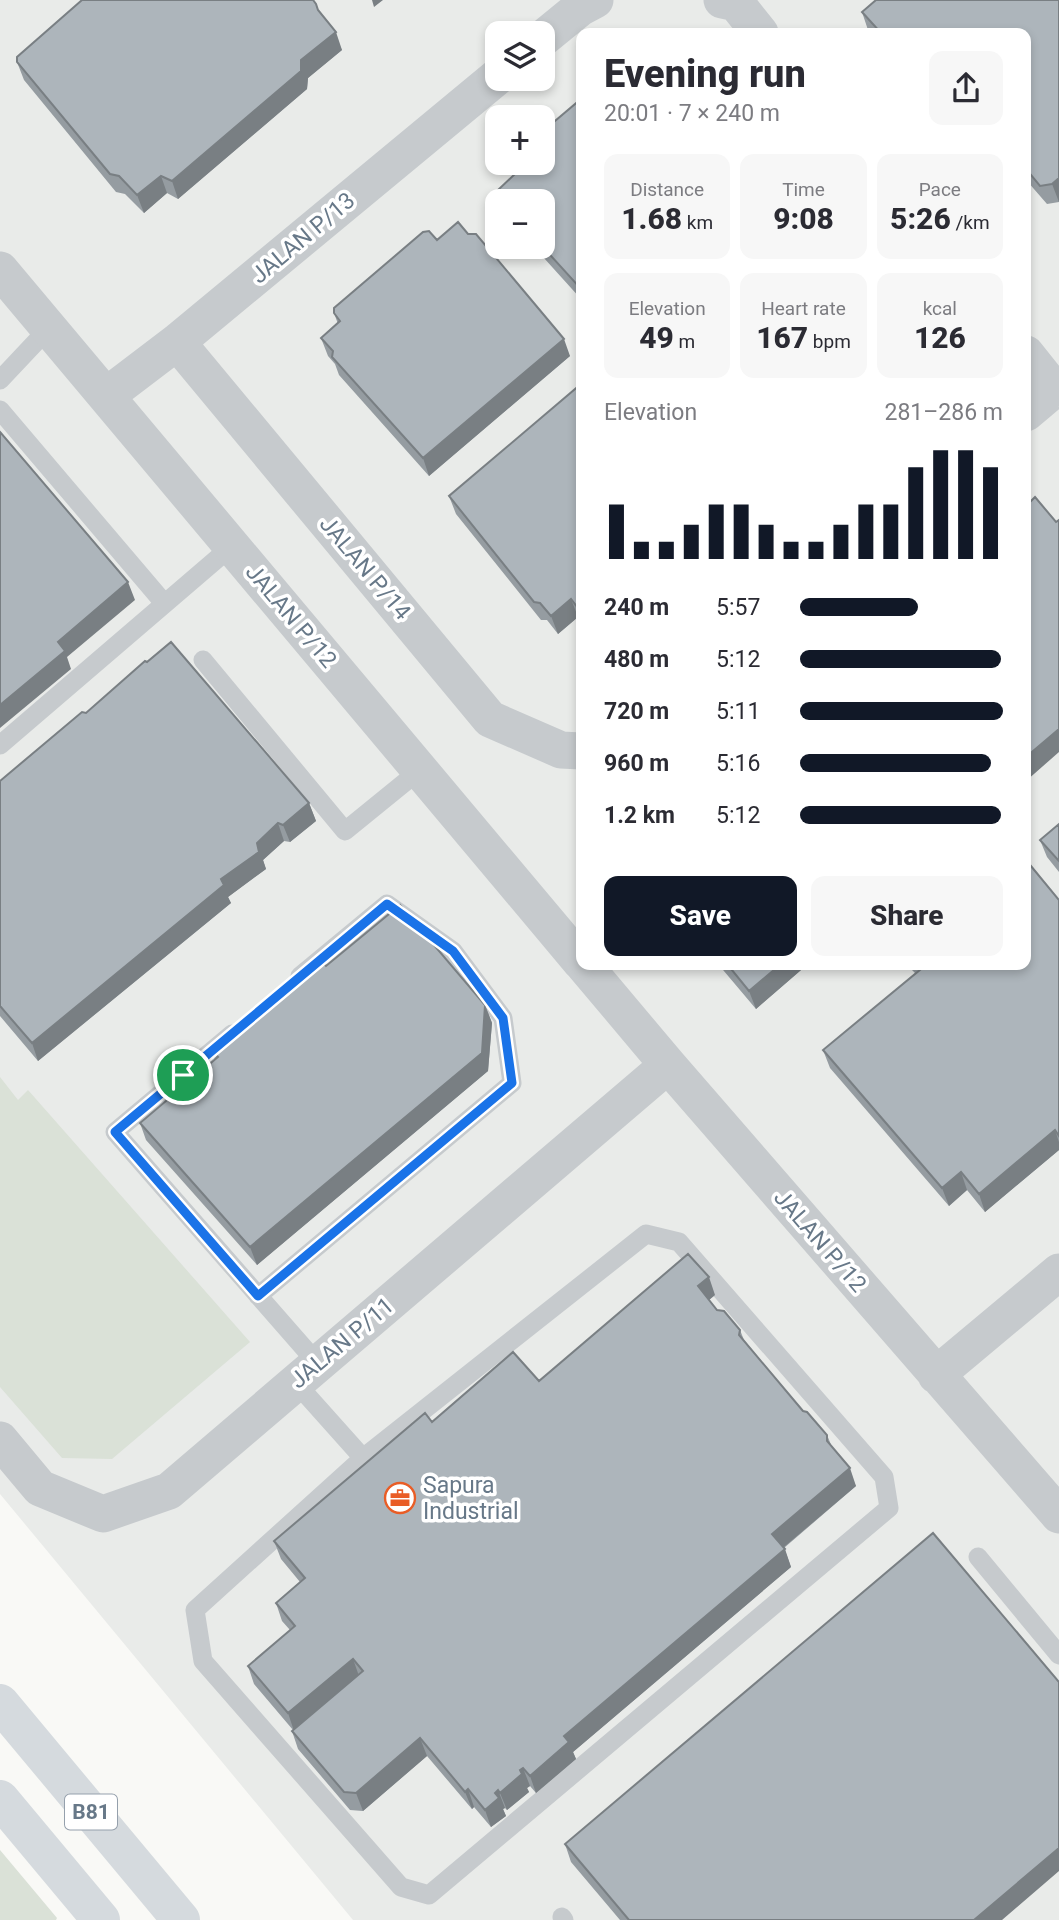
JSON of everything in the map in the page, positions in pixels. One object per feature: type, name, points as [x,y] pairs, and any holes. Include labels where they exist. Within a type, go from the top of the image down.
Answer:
[{"type":"main road","name":"B81","points":[[0,1703],[181,1920]]},
{"type":"main road","name":"B81","points":[[0,1799],[101,1920]]},
{"type":"street","points":[[555,28],[580,8],[595,0]]},
{"type":"street","points":[[722,0],[736,3],[756,28]]},
{"type":"street","name":"JALAN P/13","points":[[106,396],[177,342],[485,87]]},
{"type":"street","name":"JALAN P/12","points":[[0,270],[576,956]]},
{"type":"street","name":"JALAN P/14","points":[[177,342],[490,719],[561,750],[576,751]]},
{"type":"street","points":[[1031,359],[1057,387],[1031,409]]},
{"type":"street","name":"JALAN P/12","points":[[588,970],[1059,1515]]},
{"type":"street","name":"JALAN P/11","points":[[0,1440],[40,1488],[103,1514],[169,1491],[668,1065]]},
{"type":"street","points":[[936,1375],[1059,1272]]},
{"type":"lane","points":[[0,380],[49,328]]},
{"type":"lane","points":[[0,410],[164,603]]},
{"type":"lane","points":[[0,744],[232,546]]},
{"type":"lane","points":[[203,660],[345,831],[420,770]]},
{"type":"lane","points":[[258,1296],[512,1083],[503,1018],[453,951],[387,904],[282,991]]},
{"type":"lane","points":[[251,1018],[115,1132],[258,1296],[363,1458]]},
{"type":"lane","points":[[646,1234],[679,1242],[884,1477],[889,1508],[429,1895],[401,1887],[203,1661],[195,1610],[363,1458],[646,1234]]},
{"type":"lane","points":[[978,1557],[1059,1655]]},
{"type":"shaded area","points":[[0,0],[1059,0],[1059,1920],[353,1920],[0,1494]]},
{"type":"shaded area","points":[[0,1077],[18,1100],[28,1090],[250,1342],[112,1459],[62,1458],[0,1387]]},
{"type":"shaded area","points":[[0,1850],[57,1918],[56,1920],[0,1920]]},
{"type":"building","points":[[82,0],[313,0],[336,32],[301,60],[301,71],[172,181],[161,176],[137,195],[119,176],[110,174],[17,62],[17,57]]},
{"type":"building","points":[[876,0],[1059,0],[1059,178],[1052,184],[1040,186],[1031,175],[1031,28],[876,28],[862,12]]},
{"type":"building","points":[[576,103],[576,283],[554,259],[555,189],[499,189],[514,175],[555,175],[555,121]]},
{"type":"building","points":[[458,222],[468,234],[476,234],[485,245],[485,259],[497,259],[564,339],[423,458],[332,357],[333,351],[321,338],[340,321],[334,308],[423,232],[429,231],[437,240]]},
{"type":"building","points":[[576,388],[576,605],[571,599],[551,616],[540,603],[534,602],[449,496]]},
{"type":"building","points":[[0,432],[128,582],[58,642],[65,651],[0,705]]},
{"type":"building","points":[[1035,497],[1056,522],[1059,520],[1059,729],[1031,753],[1031,501]]},
{"type":"building","points":[[171,642],[309,803],[283,825],[278,823],[257,843],[259,852],[221,879],[224,885],[32,1043],[0,1006],[0,781]]},
{"type":"building","points":[[1059,824],[1059,861],[1040,840]]},
{"type":"building","points":[[1031,866],[1059,900],[1059,1136],[1055,1130],[979,1194],[961,1172],[942,1188],[823,1050],[920,970],[1031,970]]},
{"type":"building","points":[[400,905],[485,1005],[482,1053],[250,1247],[140,1123],[218,1057],[210,1048],[319,959],[326,966]]},
{"type":"building","points":[[732,970],[774,970],[749,991]]},
{"type":"building","points":[[688,1254],[709,1277],[698,1286],[717,1310],[724,1311],[740,1330],[739,1335],[803,1411],[807,1412],[827,1435],[827,1441],[850,1468],[772,1534],[785,1549],[564,1736],[569,1742],[530,1776],[523,1768],[520,1770],[522,1774],[500,1793],[498,1790],[495,1793],[499,1798],[485,1810],[468,1789],[465,1792],[420,1738],[356,1793],[344,1792],[292,1731],[363,1671],[353,1659],[288,1713],[248,1666],[295,1626],[276,1603],[305,1578],[274,1541],[425,1413],[432,1422],[513,1352],[539,1381]]},
{"type":"building","points":[[933,1533],[1059,1682],[1059,1848],[974,1920],[629,1920],[565,1844]]},
{"type":"place","name":"Sapura Industrial","points":[[400,1498]]},
{"type":"route","points":[[387,904],[453,951],[503,1018],[512,1083],[258,1296],[115,1132],[183,1075],[387,904]]}]
